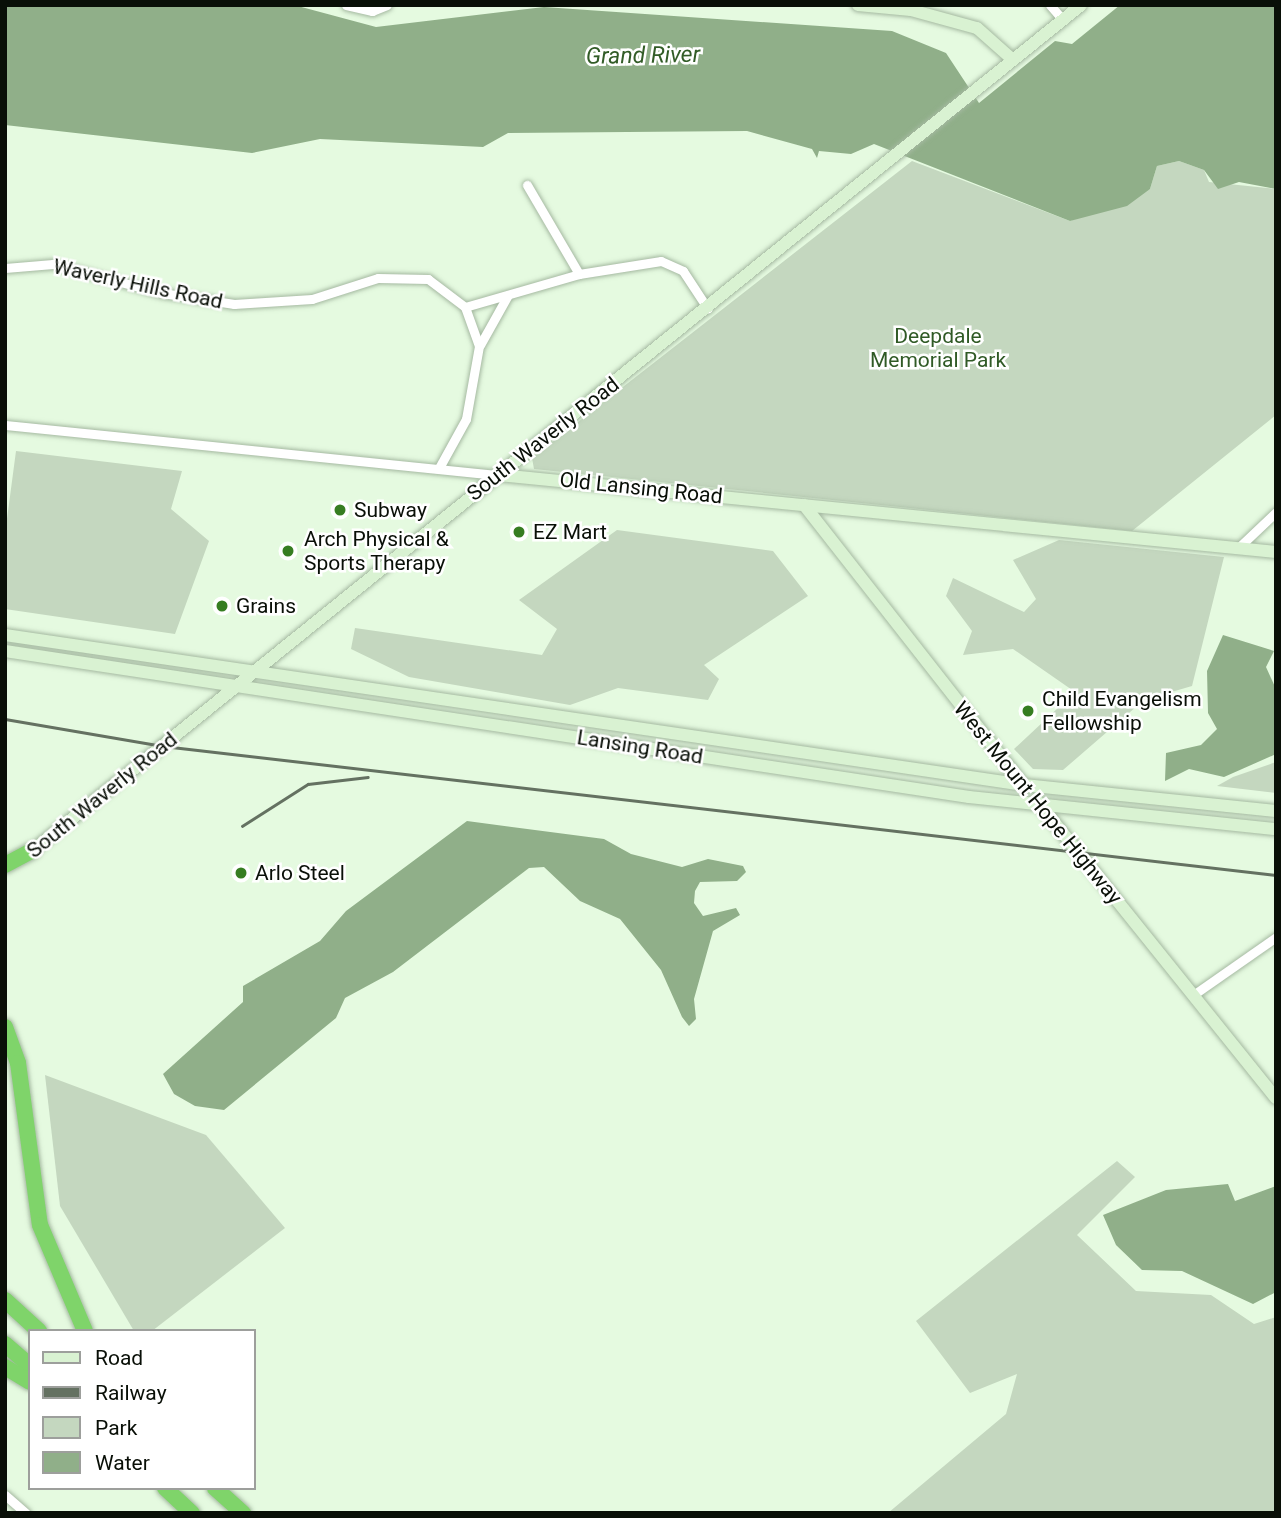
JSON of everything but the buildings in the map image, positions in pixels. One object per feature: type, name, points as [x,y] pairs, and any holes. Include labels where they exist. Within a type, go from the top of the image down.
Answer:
[{"type":"highway","points":[[5,865],[33,850]]},
{"type":"highway","points":[[5,1027],[18,1063],[40,1225],[84,1329]]},
{"type":"highway","points":[[5,1300],[37,1329]]},
{"type":"highway","points":[[5,1344],[28,1364]]},
{"type":"highway","points":[[5,1367],[28,1381]]},
{"type":"highway","points":[[167,1490],[192,1513]]},
{"type":"highway","points":[[217,1490],[243,1513]]},
{"type":"highway","points":[[229,1490],[251,1513]]},
{"type":"main road","points":[[858,5],[911,10],[977,28],[1013,60]]},
{"type":"main road","name":"South Waverly Road","points":[[5,872],[708,309],[1081,5]]},
{"type":"main road","name":"Old Lansing Road","points":[[499,475],[1276,552]]},
{"type":"main road","name":"West Mount Hope Highway","points":[[804,505],[1024,785],[1276,1098]]},
{"type":"main road","name":"Lansing Road","points":[[5,635],[253,674],[1024,785],[1276,811]]},
{"type":"main road","name":"Lansing Road","points":[[5,651],[1040,805],[1276,829]]},
{"type":"street","points":[[346,5],[372,11],[387,5]]},
{"type":"street","points":[[1050,5],[1063,20]]},
{"type":"street","points":[[527,185],[579,274]]},
{"type":"street","points":[[480,346],[465,307],[579,274],[671,263],[708,309]]},
{"type":"street","name":"Waverly Hills Road","points":[[5,268],[53,264],[162,293],[233,304],[312,299],[404,275],[439,285],[465,307]]},
{"type":"street","points":[[439,468],[466,419],[480,346],[508,296]]},
{"type":"street","name":"Old Lansing Road","points":[[5,425],[499,475]]},
{"type":"street","points":[[1238,548],[1276,512]]},
{"type":"street","points":[[1193,995],[1276,937]]},
{"type":"street","points":[[5,1495],[26,1513]]},
{"type":"green space","name":"Deepdale Memorial Park","points":[[912,161],[1070,221],[1150,189],[1157,166],[1179,161],[1204,170],[1209,182],[1276,189],[1276,415],[1132,531],[534,469],[532,458]]},
{"type":"green space","points":[[16,451],[182,471],[171,509],[209,541],[175,634],[5,609],[5,534]]},
{"type":"green space","points":[[617,530],[773,551],[808,596],[704,665],[719,679],[708,700],[618,688],[570,705],[409,677],[351,649],[355,628],[542,655],[557,629],[519,600]]},
{"type":"green space","points":[[1059,540],[1224,557],[1192,686],[1144,700],[1063,770],[1033,769],[1014,749],[1075,692],[1013,649],[963,655],[972,631],[946,596],[953,578],[1024,612],[1036,599],[1013,560]]},
{"type":"green space","points":[[1276,762],[1276,793],[1217,786],[1233,777]]},
{"type":"green space","points":[[45,1075],[206,1135],[285,1228],[155,1329],[133,1329],[60,1206]]},
{"type":"green space","points":[[1117,1161],[1135,1177],[1077,1235],[1136,1291],[1211,1295],[1254,1324],[1276,1317],[1276,1513],[888,1513],[1006,1414],[1017,1374],[970,1393],[916,1321]]},
{"type":"water","name":"Grand River","points":[[5,5],[294,5],[376,27],[544,7],[892,31],[946,53],[979,103],[1055,41],[1072,44],[1120,5],[1276,5],[1276,189],[1239,182],[1218,189],[1204,170],[1179,161],[1157,166],[1150,189],[1127,206],[1070,221],[874,144],[851,154],[819,151],[817,158],[812,149],[747,131],[508,133],[483,147],[320,139],[252,153],[5,125]]},
{"type":"water","points":[[1223,635],[1274,651],[1266,667],[1276,689],[1276,754],[1224,777],[1189,769],[1165,781],[1166,753],[1201,745],[1217,729],[1208,713],[1207,671]]},
{"type":"water","points":[[467,821],[604,839],[631,854],[682,867],[708,859],[743,866],[746,872],[737,881],[700,882],[695,891],[694,903],[703,916],[736,908],[740,915],[713,931],[694,999],[696,1019],[689,1026],[682,1017],[661,970],[620,919],[580,901],[544,867],[529,868],[393,972],[345,998],[336,1018],[224,1110],[195,1106],[174,1094],[163,1074],[243,1002],[243,986],[320,941],[346,911]]},
{"type":"water","points":[[1228,1184],[1235,1201],[1276,1186],[1276,1292],[1253,1304],[1182,1271],[1142,1270],[1116,1245],[1103,1215],[1166,1190]]},
{"type":"railway","points":[[5,719],[163,746],[1276,875]]},
{"type":"railway","points":[[242,826],[308,784],[368,777]]},
{"type":"place","name":"Subway","points":[[340,510]]},
{"type":"place","name":"EZ Mart","points":[[519,532]]},
{"type":"place","name":"Arch Physical & Sports Therapy","points":[[288,551]]},
{"type":"place","name":"Grains","points":[[222,606]]},
{"type":"place","name":"Child Evangelism Fellowship","points":[[1028,711]]},
{"type":"place","name":"Arlo Steel","points":[[241,873]]}]
